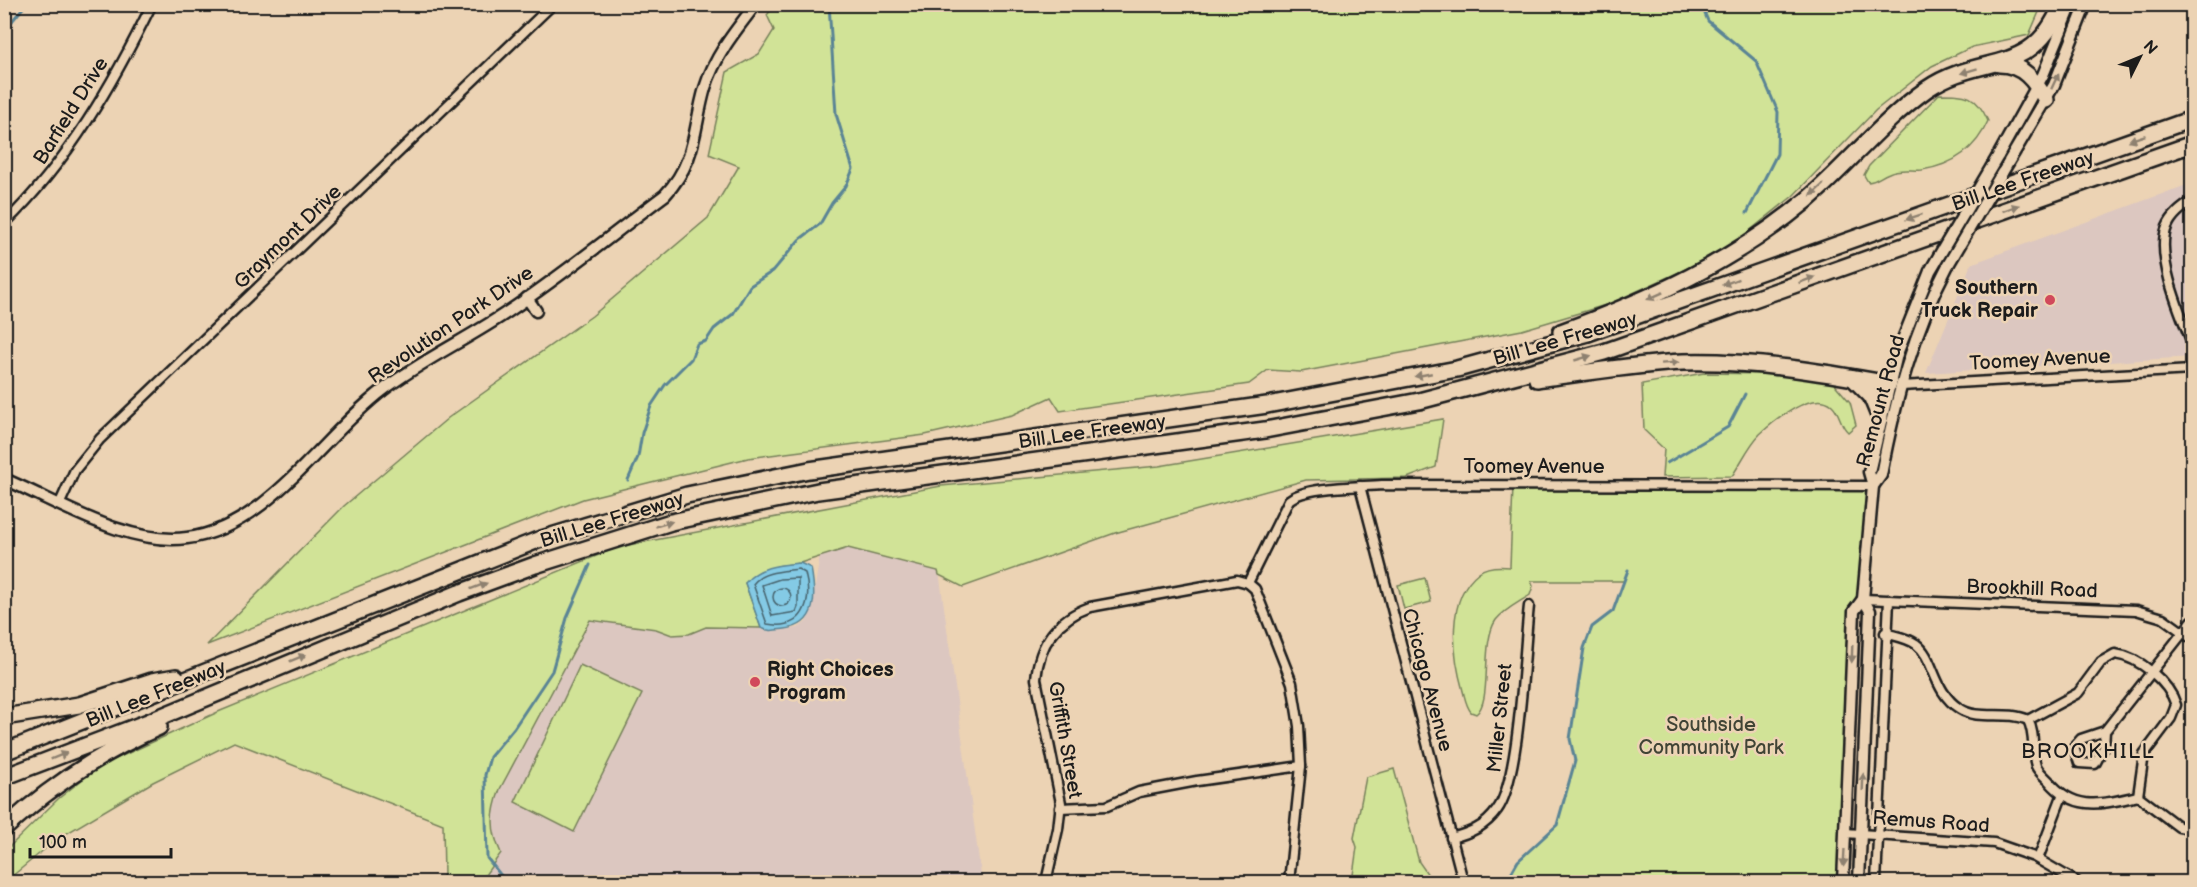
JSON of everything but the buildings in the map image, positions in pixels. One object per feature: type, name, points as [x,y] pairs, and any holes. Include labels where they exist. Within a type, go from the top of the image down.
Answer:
[{"type":"highway","points":[[1457,369],[1653,297],[1720,262],[1808,199],[1916,97],[1942,80],[2015,58],[2035,47],[2050,27],[2062,4]]},
{"type":"highway","points":[[1991,64],[2016,66],[2038,87],[2046,100]]},
{"type":"highway","name":"Bill Lee Freeway","points":[[4,752],[538,540],[687,495],[809,470],[1267,405],[1457,369],[1588,333],[2193,118]]},
{"type":"highway","name":"Bill Lee Freeway","points":[[4,777],[148,722],[263,673],[535,565],[660,525],[722,509],[818,491],[1299,424],[1419,401],[1604,352],[2193,144]]},
{"type":"highway","points":[[1466,389],[1622,367],[1683,362],[1771,367],[1895,385]]},
{"type":"highway","points":[[1850,377],[1869,392],[1880,418]]},
{"type":"highway","points":[[4,717],[79,705],[152,681],[205,672]]},
{"type":"highway","points":[[4,829],[58,785],[104,755],[263,673]]},
{"type":"main road","name":"Remount Road","points":[[1873,486],[1881,475],[1903,336],[1930,271],[2038,87],[2072,4]]},
{"type":"main road","name":"Remount Road","points":[[1843,882],[1854,611],[1863,599],[1873,486],[1869,472],[1880,418],[1948,265],[2046,100],[2086,4]]},
{"type":"main road","name":"Revolution Park Drive","points":[[4,479],[124,531],[149,537],[187,538],[224,528],[262,504],[381,392],[527,298],[665,195],[675,184],[691,156],[700,107],[713,67],[750,7]]},
{"type":"main road","points":[[527,298],[536,311]]},
{"type":"main road","name":"Remount Road","points":[[1859,882],[1870,611],[1863,599]]},
{"type":"street","name":"Barfield Drive","points":[[4,224],[42,186],[68,151],[118,68],[152,4]]},
{"type":"street","name":"Graymont Drive","points":[[60,503],[75,470],[100,439],[553,4]]},
{"type":"street","points":[[2193,201],[2172,217],[2164,236],[2164,246],[2174,292],[2193,343]]},
{"type":"street","name":"Toomey Avenue","points":[[1895,385],[2193,370]]},
{"type":"street","name":"Toomey Avenue","points":[[1248,582],[1294,495],[1360,486],[1873,486]]},
{"type":"street","name":"Chicago Avenue","points":[[1360,486],[1462,881]]},
{"type":"street","name":"Griffith Street","points":[[1046,882],[1060,808],[1059,786],[1036,679],[1041,652],[1053,632],[1070,617],[1098,605],[1237,580],[1248,582]]},
{"type":"street","points":[[1248,582],[1255,589],[1292,683],[1299,726],[1301,766],[1289,882]]},
{"type":"street","name":"Brookhill Road","points":[[1863,599],[2136,610],[2163,618],[2193,639]]},
{"type":"street","points":[[1875,882],[1889,600]]},
{"type":"street","name":"Miller Street","points":[[1451,838],[1475,830],[1489,820],[1508,790],[1528,606]]},
{"type":"street","points":[[2105,731],[2104,747],[2095,764],[2079,764],[2074,747],[2081,739],[2105,731],[2193,621]]},
{"type":"street","points":[[1886,633],[1916,644],[1938,686],[1958,708],[1975,714],[2016,716],[2028,720],[2033,728],[2036,766],[2062,796],[2083,804],[2105,803],[2138,796],[2179,827],[2193,829]]},
{"type":"street","points":[[2028,720],[2078,693],[2101,662],[2111,655],[2121,655],[2151,673],[2169,690],[2176,705],[2171,718],[2144,754],[2138,796]]},
{"type":"street","points":[[1060,808],[1107,806],[1139,792],[1197,780],[1301,766]]},
{"type":"street","points":[[2038,859],[2062,796]]},
{"type":"street","name":"Remus Road","points":[[1845,833],[1994,843],[2038,859],[2077,882]]},
{"type":"shaded area","points":[[2192,183],[2192,357],[1926,373],[1971,264]]},
{"type":"shaded area","name":"Right Choices Program","points":[[848,548],[939,571],[982,882],[480,882],[501,853],[493,835],[492,812],[500,789],[590,619],[656,629],[672,635],[689,634],[706,627],[761,628],[769,631],[798,628],[806,622],[811,611],[820,555]]},
{"type":"green space","points":[[775,5],[2042,5],[2029,35],[1972,47],[1932,66],[1876,110],[1793,196],[1723,252],[1609,304],[1522,330],[1301,372],[1268,370],[1249,384],[1060,411],[1051,397],[1012,415],[925,435],[748,458],[583,499],[207,645],[344,506],[448,418],[592,316],[708,218],[739,166],[709,154],[727,72],[759,54],[774,30],[767,15]]},
{"type":"green space","points":[[1939,94],[1964,95],[1979,105],[1988,121],[1977,140],[1962,154],[1944,164],[1922,170],[1893,171],[1868,182],[1864,175],[1869,166]]},
{"type":"green space","points":[[1704,373],[1771,374],[1831,380],[1850,402],[1856,425],[1848,432],[1832,405],[1824,401],[1815,401],[1784,415],[1760,434],[1732,476],[1662,477],[1664,449],[1644,430],[1642,384]]},
{"type":"green space","points":[[1443,419],[1436,467],[1407,478],[1306,480],[1115,533],[963,587],[939,575],[938,571],[848,548],[800,563],[777,566],[745,583],[761,628],[706,627],[689,634],[672,635],[656,629],[590,620],[500,789],[495,806],[493,829],[501,853],[480,882],[437,882],[444,875],[443,824],[234,742],[153,782],[57,839],[5,882],[5,851],[58,799],[98,767],[218,712],[618,547],[941,486],[1159,466]]},
{"type":"green space","name":"Southside Community Park","points":[[1513,486],[1873,486],[1864,583],[1854,611],[1843,882],[1506,882],[1518,861],[1557,825],[1575,761],[1570,739],[1584,648],[1592,627],[1613,611],[1624,581],[1531,581],[1533,586],[1530,595],[1503,613],[1491,630],[1484,697],[1476,714],[1471,712],[1465,699],[1456,661],[1454,628],[1456,612],[1468,583],[1479,572],[1490,568],[1510,567]]},
{"type":"green space","points":[[1425,578],[1431,602],[1404,609],[1398,585]]},
{"type":"green space","points":[[580,665],[642,694],[574,832],[515,802]]},
{"type":"green space","points":[[1394,769],[1419,862],[1433,882],[1352,882],[1357,847],[1354,838],[1366,777]]},
{"type":"water","points":[[800,563],[811,568],[814,598],[809,615],[804,622],[785,629],[761,628],[745,583],[763,570]]},
{"type":"waterway","points":[[4,31],[26,4]]},
{"type":"waterway","points":[[628,480],[638,457],[642,433],[651,406],[665,385],[691,359],[697,344],[706,341],[714,329],[733,314],[750,286],[773,271],[799,240],[820,224],[832,203],[846,186],[853,169],[836,114],[829,4]]},
{"type":"waterway","points":[[1709,4],[1705,14],[1708,21],[1756,61],[1778,112],[1777,154],[1747,213]]},
{"type":"waterway","points":[[1667,463],[1728,427],[1745,394]]},
{"type":"waterway","points":[[506,882],[487,858],[485,775],[490,757],[514,728],[552,671],[567,618],[590,565]]},
{"type":"waterway","points":[[1506,882],[1518,861],[1557,825],[1575,761],[1570,739],[1584,648],[1592,627],[1613,611],[1628,570]]},
{"type":"place","name":"Southern Truck Repair","points":[[2050,300]]},
{"type":"place","name":"Right Choices Program","points":[[755,682]]},
{"type":"district","name":"BROOKHILL","points":[[2088,751]]}]
